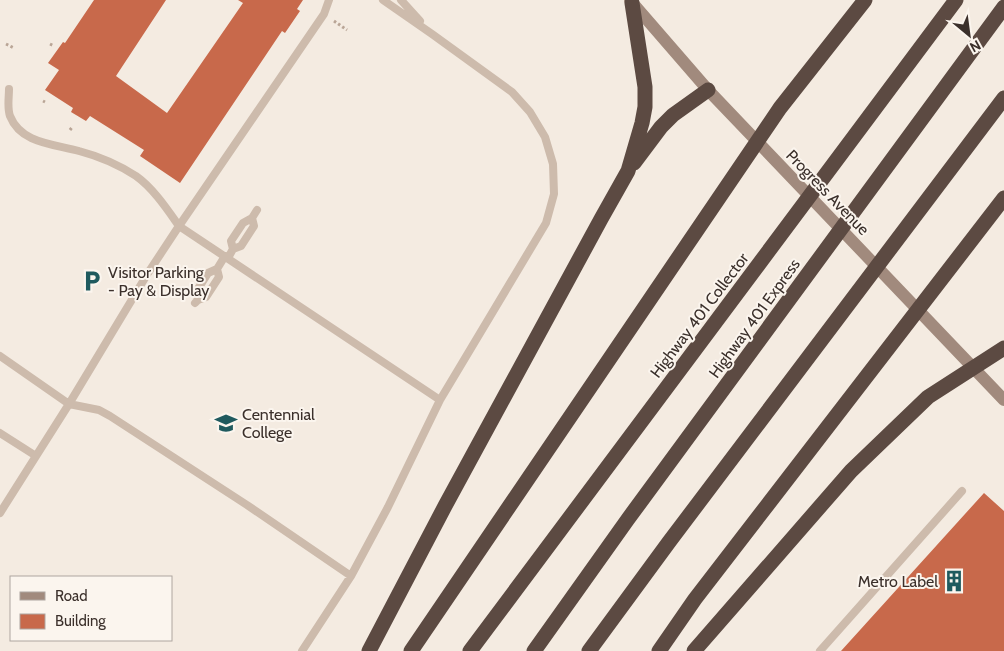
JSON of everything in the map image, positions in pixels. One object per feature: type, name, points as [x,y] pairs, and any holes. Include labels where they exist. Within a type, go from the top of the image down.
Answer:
[{"type":"highway","points":[[411,651],[780,108],[865,0]]},
{"type":"highway","name":"Highway 401 Collector","points":[[470,651],[956,0]]},
{"type":"highway","points":[[628,171],[645,106],[645,87],[630,1]]},
{"type":"highway","name":"Highway 401 Express","points":[[534,651],[634,511],[1004,7]]},
{"type":"highway","points":[[370,651],[445,506],[628,171],[661,127],[673,115],[708,90]]},
{"type":"highway","points":[[589,651],[1004,98]]},
{"type":"highway","points":[[659,651],[695,599],[1004,198]]},
{"type":"highway","points":[[694,651],[850,472],[928,397],[1004,348]]},
{"type":"main road","name":"Progress Avenue","points":[[630,1],[708,90],[1001,396]]},
{"type":"lane","points":[[0,513],[69,404],[148,272],[324,14],[328,0]]},
{"type":"lane","points":[[302,651],[351,576],[388,507],[440,400],[546,223],[554,194],[553,164],[545,137],[524,105],[512,92],[383,0]]},
{"type":"lane","points":[[401,0],[432,34]]},
{"type":"lane","points":[[9,89],[8,104],[10,116],[19,129],[36,140],[79,151],[111,163],[136,177],[159,198],[179,226],[440,400]]},
{"type":"lane","points":[[233,249],[230,240],[243,222],[252,218],[257,210]]},
{"type":"lane","points":[[217,269],[219,277],[206,297],[196,302],[196,292],[208,273],[217,269],[233,249],[241,246],[254,226],[252,218]]},
{"type":"lane","points":[[0,356],[69,404],[99,410],[110,416],[351,576]]},
{"type":"lane","points":[[0,433],[36,456]]},
{"type":"lane","points":[[820,651],[962,491]]},
{"type":"path","points":[[334,21],[346,30]]},
{"type":"path","points":[[6,44],[14,48]]},
{"type":"building","points":[[94,0],[166,0],[116,76],[167,113],[243,3],[238,0],[303,0],[297,9],[300,11],[285,33],[282,31],[180,183],[140,156],[144,150],[90,116],[86,121],[71,112],[73,108],[45,90],[59,70],[48,63],[63,42],[65,43]]},
{"type":"building","name":"Metro Label","points":[[984,493],[1004,511],[1004,651],[841,651]]},
{"type":"place","name":"Visitor Parking - Pay & Display","points":[[92,281]]},
{"type":"place","name":"Centennial College","points":[[226,423]]},
{"type":"place","name":"Metro Label","points":[[954,581]]}]
